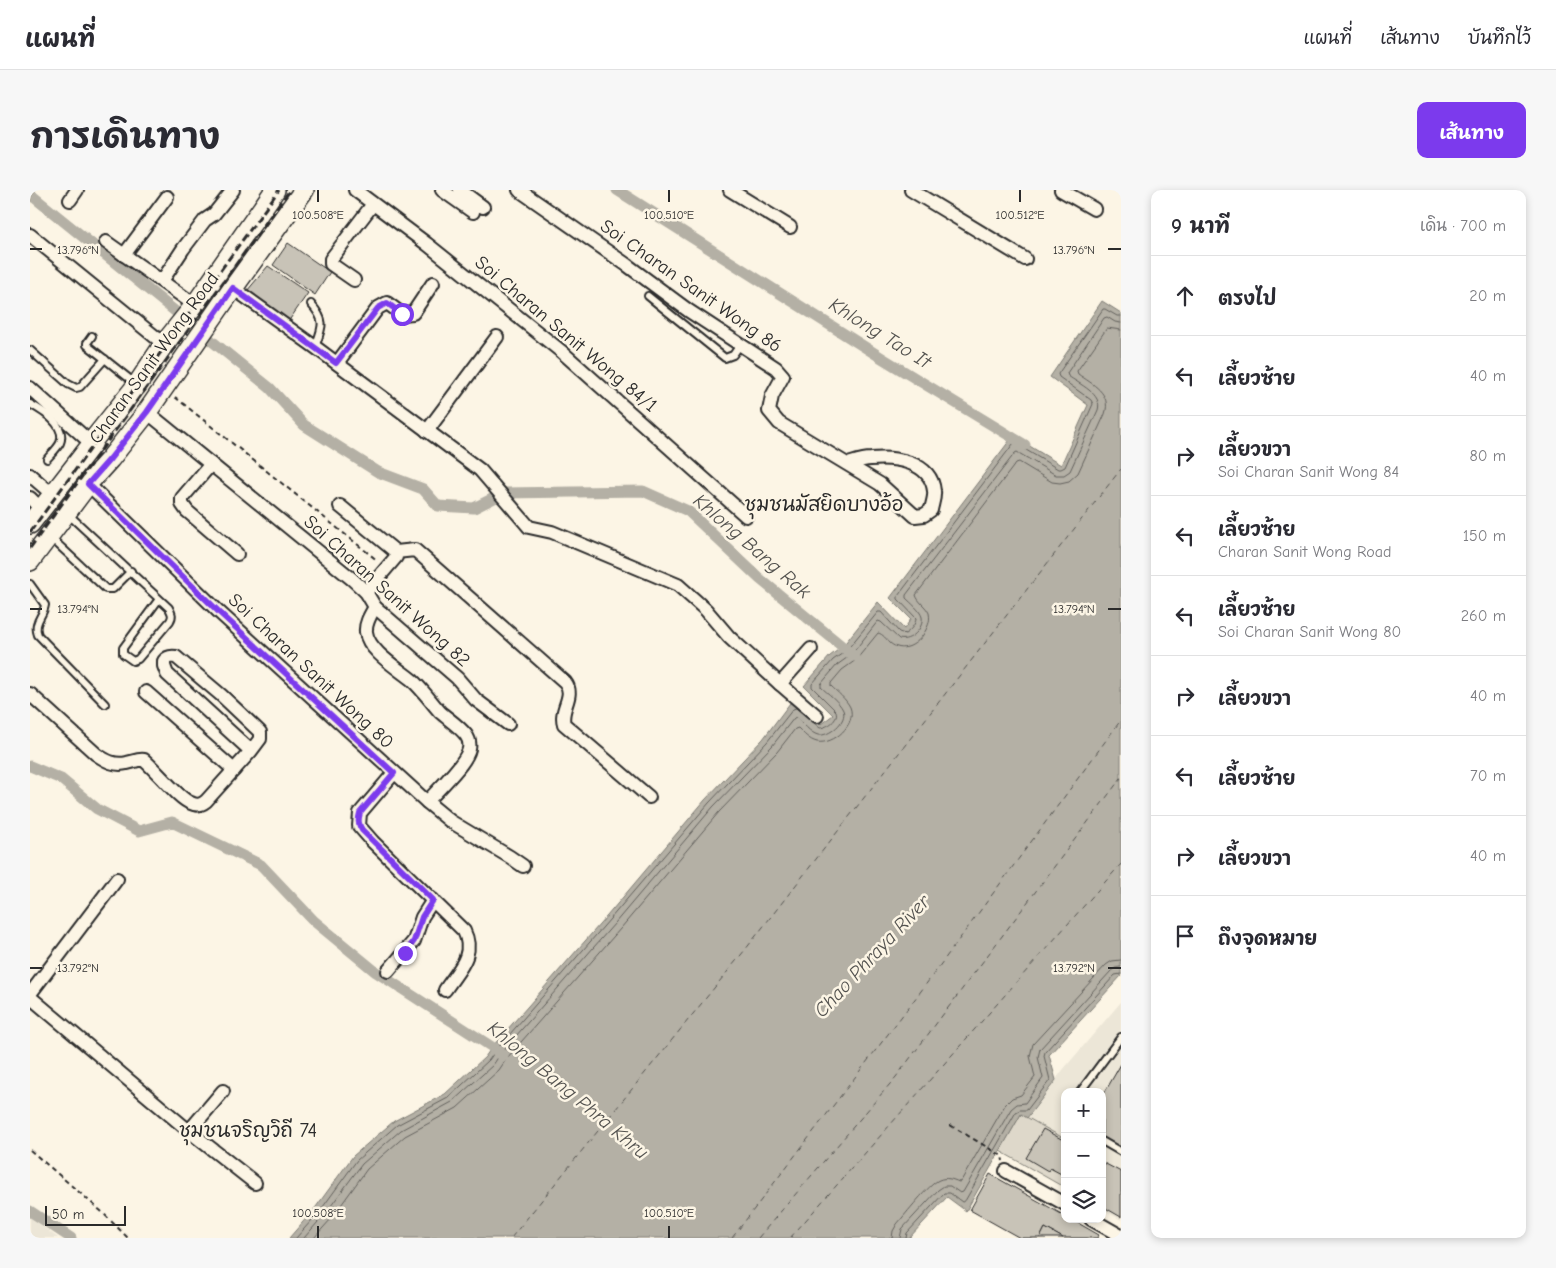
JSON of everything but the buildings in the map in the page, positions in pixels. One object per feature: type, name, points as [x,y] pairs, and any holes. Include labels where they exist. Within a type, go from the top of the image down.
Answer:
[{"type":"main road","name":"Charan Sanit Wong Road","points":[[30,524],[41,500],[92,444],[137,385],[164,344],[195,305],[275,190]]},
{"type":"main road","name":"Charan Sanit Wong Road","points":[[30,561],[88,484],[147,412],[304,190]]},
{"type":"street","points":[[162,282],[188,242],[205,220],[214,214],[233,190]]},
{"type":"street","name":"Soi Charan Sanit Wong 84/1","points":[[354,190],[427,244],[562,352],[746,516]]},
{"type":"street","points":[[442,190],[478,210],[460,190]]},
{"type":"street","name":"Soi Charan Sanit Wong 86","points":[[519,190],[627,265],[689,311],[776,368],[783,376],[772,396],[769,411],[779,424],[880,484],[915,516],[924,515],[931,510],[934,491],[930,478],[918,466],[897,459],[869,458],[848,464]]},
{"type":"street","points":[[730,190],[790,227]]},
{"type":"street","points":[[911,190],[1025,259]]},
{"type":"street","points":[[1061,190],[1094,209]]},
{"type":"street","points":[[124,255],[167,197]]},
{"type":"street","points":[[354,280],[331,264],[331,259],[373,204]]},
{"type":"street","points":[[30,235],[164,344]]},
{"type":"street","points":[[106,242],[195,305]]},
{"type":"street","points":[[336,363],[378,308],[387,303],[402,314],[413,313],[432,283]]},
{"type":"street","points":[[233,288],[480,470],[529,527],[552,532],[678,585],[706,610],[729,637],[816,716]]},
{"type":"street","points":[[427,431],[497,337]]},
{"type":"street","points":[[32,398],[92,444]]},
{"type":"street","name":"Soi Charan Sanit Wong 82","points":[[147,412],[366,592],[375,607],[457,678],[476,700],[508,724]]},
{"type":"street","points":[[210,464],[182,498],[182,504],[187,511],[237,554]]},
{"type":"street","points":[[30,475],[41,500]]},
{"type":"street","name":"Soi Charan Sanit Wong 80","points":[[88,484],[220,613],[427,802],[450,821],[524,866]]},
{"type":"street","points":[[340,506],[396,552],[415,550],[565,682],[569,686],[570,692],[562,719],[564,724],[649,797]]},
{"type":"street","points":[[366,592],[392,563],[396,552]]},
{"type":"street","points":[[375,607],[368,622],[366,632],[370,644],[414,682],[440,711],[466,735],[469,741],[467,756],[427,802]]},
{"type":"street","points":[[780,684],[811,649]]},
{"type":"street","points":[[30,694],[107,762],[125,764],[144,760],[187,802],[201,804],[206,801],[251,751],[260,739],[260,732],[176,657],[172,656],[164,661],[167,674],[251,751]]},
{"type":"street","points":[[146,692],[234,770]]},
{"type":"street","points":[[394,773],[360,813],[359,826],[464,931],[469,945],[466,958],[445,990]]},
{"type":"street","points":[[117,879],[30,995],[189,1131],[256,1182]]},
{"type":"street","points":[[388,971],[414,941],[422,917],[433,900]]},
{"type":"street","points":[[189,1131],[223,1091]]},
{"type":"street","points":[[1006,1171],[1061,1202]]},
{"type":"street","points":[[1098,1223],[1121,1236]]},
{"type":"lane","points":[[648,296],[725,358],[733,355],[740,345]]},
{"type":"lane","points":[[311,304],[320,314],[322,324],[315,347]]},
{"type":"lane","points":[[92,336],[87,344],[137,385]]},
{"type":"lane","points":[[30,350],[74,388],[80,387],[104,359]]},
{"type":"lane","points":[[32,398],[59,426],[60,444],[47,459]]},
{"type":"lane","points":[[67,513],[130,571],[160,599],[169,608],[172,618],[138,659],[133,661],[123,654],[123,648],[160,599]]},
{"type":"lane","points":[[49,536],[106,589],[113,589],[130,571]]},
{"type":"lane","points":[[30,584],[44,601],[45,605],[44,611],[37,620],[38,635],[105,704]]},
{"type":"lane","points":[[1083,1088],[1121,1036]]},
{"type":"lane","points":[[1106,1143],[1121,1152]]},
{"type":"path","points":[[164,388],[378,561]]},
{"type":"path","points":[[950,1125],[1002,1156]]},
{"type":"path","points":[[30,1150],[128,1238]]},
{"type":"shaded area","points":[[1121,1002],[1121,1220],[1106,1211],[1106,1088],[1061,1088],[1061,1186],[1000,1151],[1028,1118],[1062,1071]]},
{"type":"shaded area","points":[[1021,1114],[1061,1137],[1061,1183],[1060,1185],[1000,1151]]},
{"type":"shaded area","points":[[30,1217],[58,1238],[30,1238]]},
{"type":"water","name":"Chao Phraya River","points":[[1102,301],[1121,313],[1121,976],[1049,1055],[1056,1080],[1027,1118],[1021,1114],[966,1211],[947,1197],[909,1238],[289,1238],[316,1207],[353,1156],[394,1121],[445,1094],[485,1057],[705,800],[763,739],[793,699],[821,724],[833,715],[804,686],[830,656],[842,647],[878,602],[904,629],[911,619],[890,598],[1013,436],[1061,465],[1088,405],[1050,377]]},
{"type":"waterway","name":"Khlong Tao It","points":[[617,190],[882,358],[1025,445]]},
{"type":"waterway","name":"Khlong Bang Rak","points":[[30,194],[270,388],[304,425],[378,472],[423,489],[438,506],[474,508],[504,493],[643,491],[688,511],[760,579],[854,656]]},
{"type":"waterway","name":"Khlong Bang Phra Khru","points":[[30,766],[61,779],[97,809],[139,831],[172,822],[261,865],[314,921],[376,972],[503,1056]]},
{"type":"waterway","points":[[30,1211],[71,1238]]},
{"type":"ferry route","points":[[511,1238],[745,950],[1121,469]]},
{"type":"ferry route","points":[[732,1238],[921,991],[1121,720]]},
{"type":"ferry route","points":[[758,1238],[896,1077],[1121,778]]},
{"type":"ferry route","points":[[790,1238],[1121,864]]},
{"type":"railway","points":[[30,532],[279,190]]},
{"type":"railway","points":[[30,548],[290,190]]},
{"type":"district","name":"ชุมชนมัสยิดบางอ้อ","points":[[824,504]]},
{"type":"district","name":"ชุมชนจริญวิถี 74","points":[[248,1130]]},
{"type":"route","points":[[402,314],[387,303],[378,308],[336,363],[233,288],[147,412],[88,484],[220,613],[394,773],[360,813],[358,820],[359,826],[373,842],[433,900],[422,917],[414,941],[405,953]]}]
